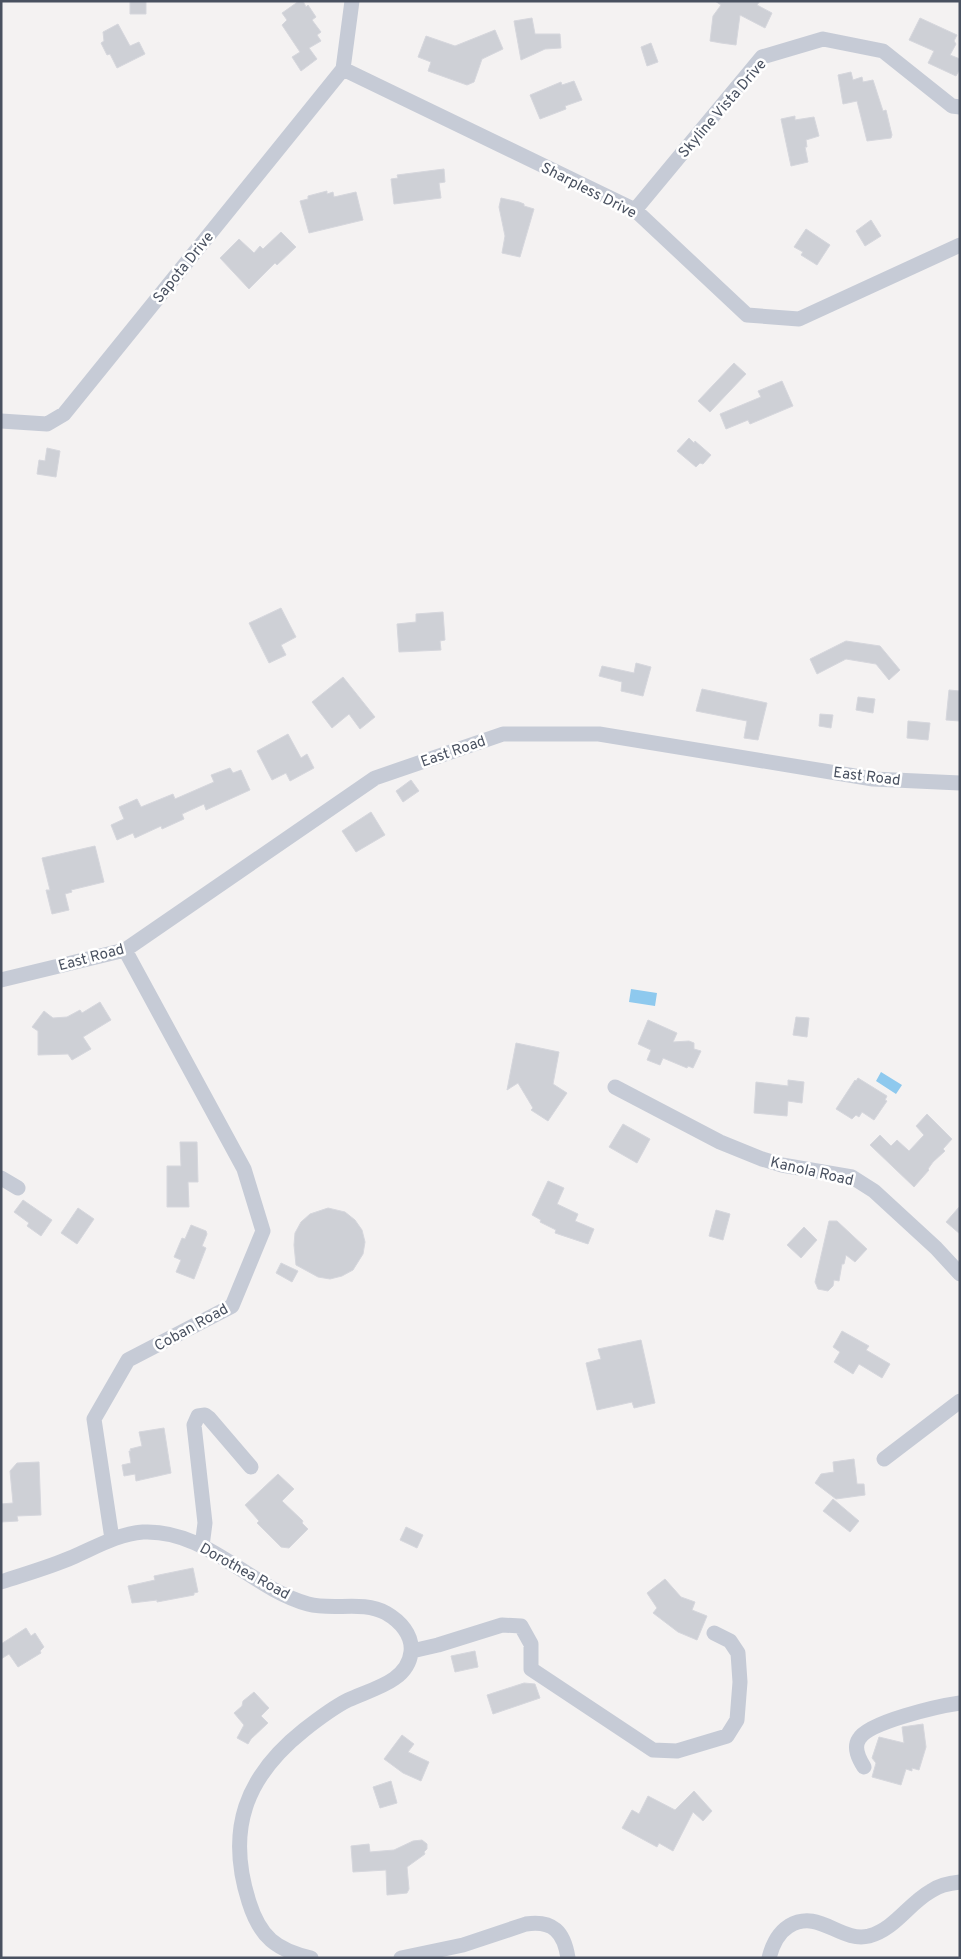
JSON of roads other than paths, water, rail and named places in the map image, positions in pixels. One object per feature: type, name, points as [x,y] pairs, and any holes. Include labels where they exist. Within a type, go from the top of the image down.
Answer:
[{"type":"street","points":[[343,69],[352,1]]},
{"type":"street","name":"Skyline Vista Drive","points":[[635,210],[762,57],[823,39],[883,51],[952,106],[960,107]]},
{"type":"street","name":"Sharpless Drive","points":[[343,69],[635,210],[747,315],[799,319],[960,245]]},
{"type":"street","name":"Sapota Drive","points":[[1,421],[47,424],[64,414],[343,69]]},
{"type":"street","name":"East Road","points":[[1,980],[125,950],[375,778],[503,734],[599,734],[873,778],[960,783]]},
{"type":"street","name":"Coban Road","points":[[112,1539],[94,1419],[128,1360],[232,1306],[263,1231],[244,1169],[125,950]]},
{"type":"street","name":"Kanola Road","points":[[615,1087],[720,1142],[762,1159],[782,1165],[852,1177],[874,1191],[936,1248],[960,1274]]},
{"type":"street","points":[[1,1178],[18,1188]]},
{"type":"street","points":[[884,1459],[960,1401]]},
{"type":"street","points":[[202,1546],[205,1523],[194,1425],[198,1416],[205,1415],[209,1418],[251,1467]]},
{"type":"street","name":"Dorothea Road","points":[[1,1582],[71,1558],[112,1539],[136,1533],[154,1532],[181,1537],[202,1546],[278,1591],[309,1604],[362,1606],[387,1614],[406,1630],[411,1640],[412,1651]]},
{"type":"street","points":[[310,1958],[274,1944],[265,1935],[252,1912],[239,1850],[241,1824],[248,1799],[264,1770],[283,1748],[333,1709],[396,1678],[405,1670],[412,1651],[438,1646],[502,1625],[521,1626],[531,1644],[531,1670],[653,1750],[677,1751],[727,1736],[737,1720],[740,1682],[738,1653],[730,1641],[714,1633]]},
{"type":"street","points":[[864,1767],[857,1756],[858,1740],[866,1731],[882,1723],[960,1703]]},
{"type":"street","points":[[769,1958],[779,1936],[784,1929],[792,1924],[813,1920],[852,1936],[869,1936],[888,1928],[930,1891],[942,1885],[960,1882]]},
{"type":"street","points":[[400,1958],[463,1945],[526,1924],[536,1923],[553,1927],[560,1934],[566,1942],[568,1958]]},
{"type":"water","points":[[631,989],[657,993],[655,1006],[629,1002]]},
{"type":"water","points":[[881,1072],[902,1085],[896,1094],[876,1081]]}]
